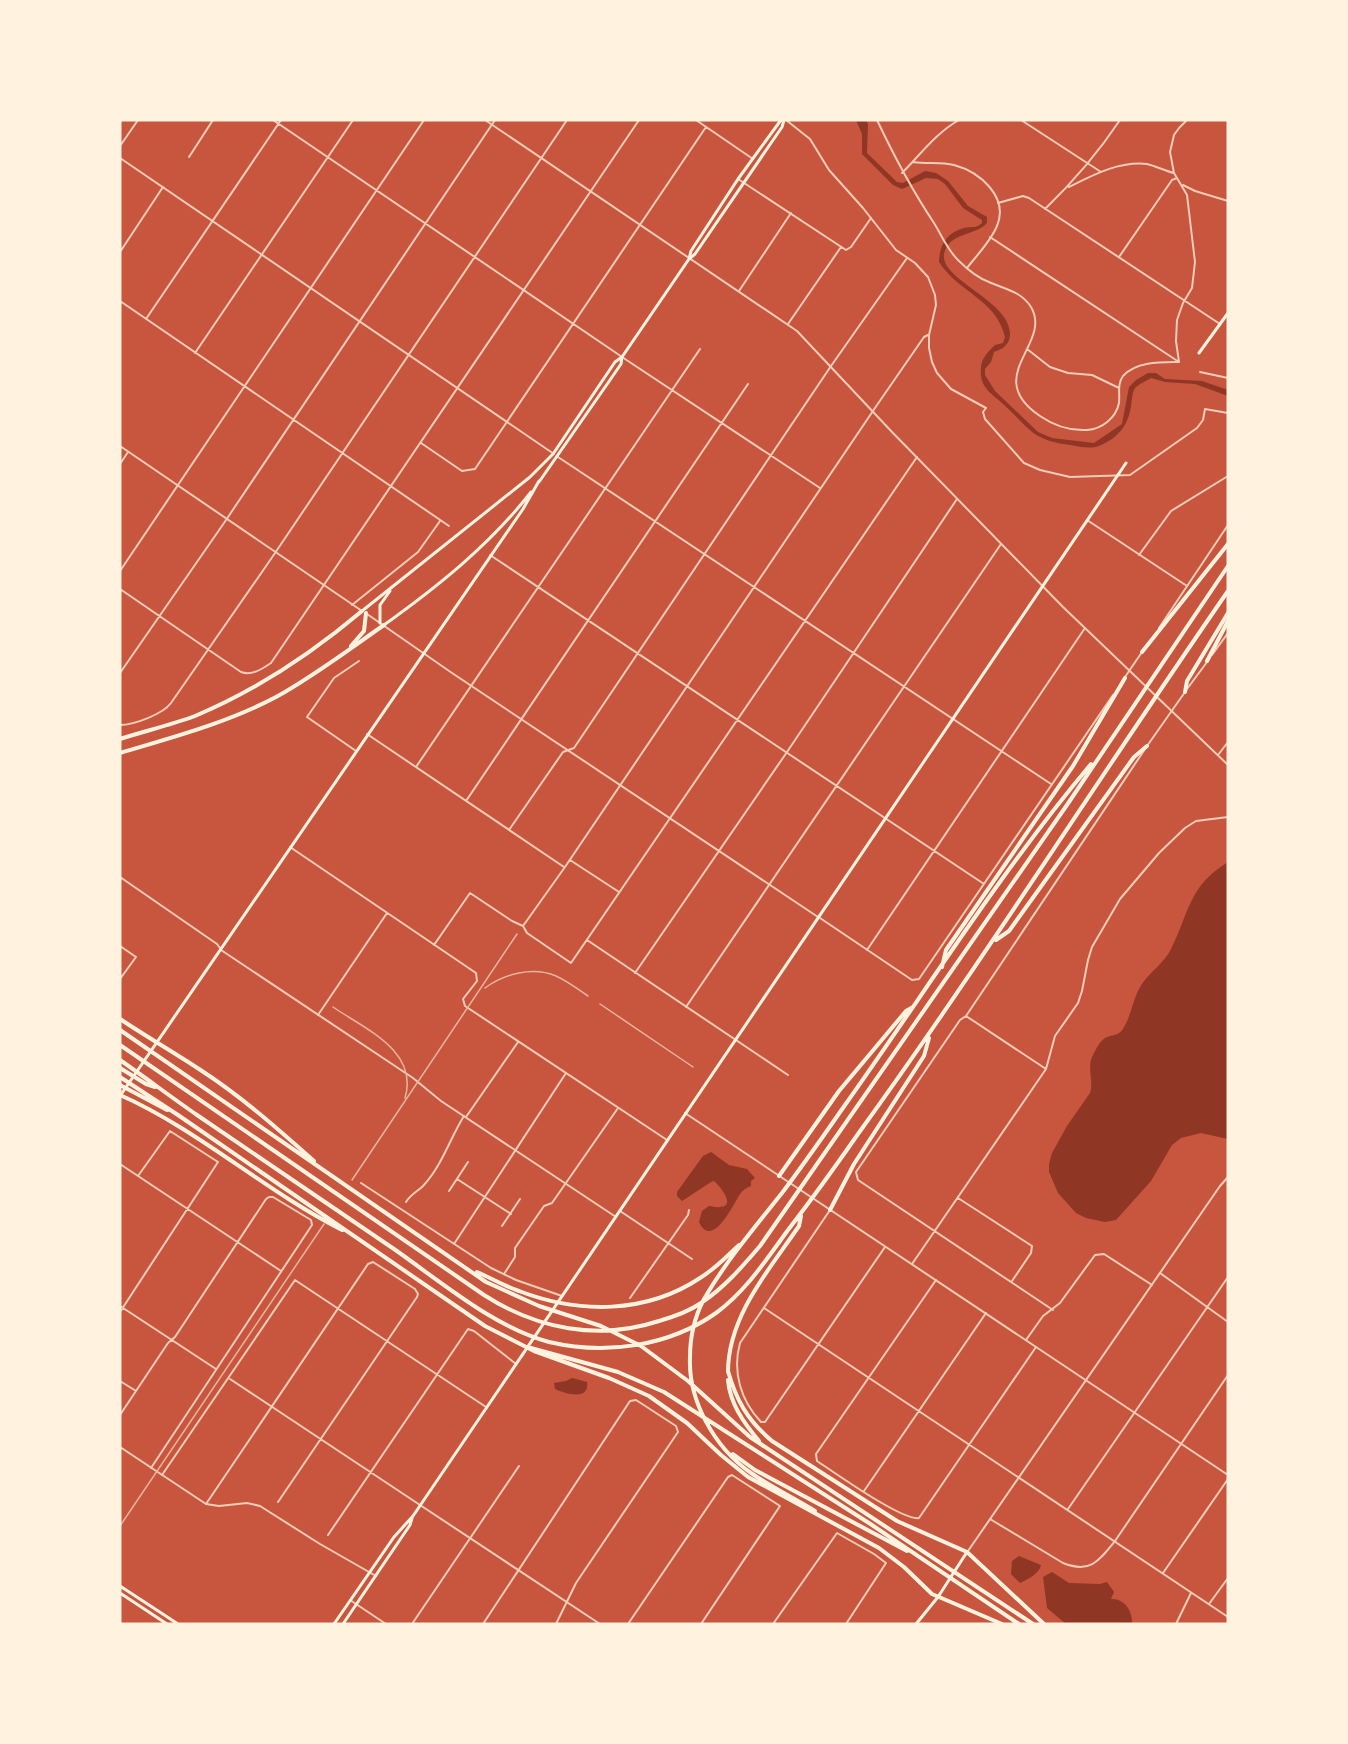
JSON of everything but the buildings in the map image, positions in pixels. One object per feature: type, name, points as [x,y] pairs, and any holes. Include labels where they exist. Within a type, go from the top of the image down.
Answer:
[{"type":"highway","points":[[1142,652],[1228,544]]},
{"type":"highway","points":[[120,1045],[484,1295],[513,1312],[559,1327],[589,1331],[621,1331],[675,1316],[699,1304],[722,1288],[742,1268],[793,1200],[1104,750],[1228,566]]},
{"type":"highway","points":[[121,1068],[159,1088],[493,1317],[520,1332],[549,1342],[590,1348],[624,1347],[677,1333],[703,1321],[730,1301],[750,1281],[801,1216],[993,942],[1147,708],[1228,591]]},
{"type":"highway","points":[[342,654],[364,631],[364,612]]},
{"type":"highway","points":[[120,739],[192,717],[265,682],[364,612]]},
{"type":"highway","points":[[1185,692],[1187,681],[1228,613]]},
{"type":"highway","points":[[1207,661],[1228,621]]},
{"type":"highway","points":[[120,753],[194,732],[249,710],[300,683],[382,624]]},
{"type":"highway","points":[[942,967],[946,950],[1073,766],[1125,678]]},
{"type":"highway","points":[[993,942],[1009,931],[1134,757],[1148,746]]},
{"type":"highway","points":[[834,1523],[750,1472],[725,1448],[707,1423],[698,1402],[691,1375],[690,1357],[696,1317],[711,1288],[744,1240],[797,1173],[1063,798],[1104,750]]},
{"type":"highway","points":[[779,1176],[839,1091],[906,1011],[914,1006]]},
{"type":"highway","points":[[120,1019],[202,1071],[263,1115],[326,1172]]},
{"type":"highway","points":[[120,1030],[501,1290],[538,1306],[585,1320],[623,1335],[675,1371],[736,1426],[761,1444],[1033,1624]]},
{"type":"highway","points":[[830,1210],[854,1164],[924,1056],[930,1034]]},
{"type":"highway","points":[[120,1060],[148,1082]]},
{"type":"highway","points":[[120,1077],[484,1326],[514,1342],[609,1378],[649,1396],[687,1423],[748,1478],[879,1548],[904,1567],[932,1594],[1002,1624]]},
{"type":"highway","points":[[120,1085],[141,1093]]},
{"type":"highway","points":[[120,1095],[163,1116],[263,1183],[316,1212]]},
{"type":"highway","points":[[761,1444],[741,1417],[734,1403],[729,1386],[728,1350],[739,1320],[763,1279],[799,1226],[801,1216]]},
{"type":"highway","points":[[471,1270],[541,1299],[591,1307],[640,1304],[666,1296],[702,1277],[744,1240]]},
{"type":"highway","points":[[540,1353],[618,1372],[664,1392],[1019,1624]]},
{"type":"highway","points":[[728,1371],[733,1391],[741,1407],[759,1431],[897,1521],[967,1552],[1044,1624]]},
{"type":"highway","points":[[725,1448],[755,1470],[912,1553]]},
{"type":"main road","points":[[689,259],[691,251],[738,179],[784,120]]},
{"type":"main road","points":[[364,612],[516,490],[553,454],[615,362],[622,357],[689,259],[695,254],[784,120]]},
{"type":"main road","points":[[1199,353],[1228,313]]},
{"type":"main road","points":[[395,585],[380,605],[382,624],[426,595],[467,560],[510,516],[558,457],[621,364],[622,357]]},
{"type":"main road","points":[[334,1624],[487,1407],[1126,463]]},
{"type":"main road","points":[[120,1095],[523,509],[539,481]]},
{"type":"main road","points":[[343,1624],[410,1525],[412,1516]]},
{"type":"main road","points":[[916,1624],[938,1597],[967,1552]]},
{"type":"main road","points":[[120,1586],[178,1624]]},
{"type":"main road","points":[[120,1593],[167,1624]]},
{"type":"street","points":[[120,146],[138,120]]},
{"type":"street","points":[[189,157],[213,120]]},
{"type":"street","points":[[273,120],[622,357],[820,488]]},
{"type":"street","points":[[146,320],[281,120]]},
{"type":"street","points":[[195,353],[353,120]]},
{"type":"street","points":[[120,571],[424,120]]},
{"type":"street","points":[[485,120],[801,334],[1042,586],[1228,765]]},
{"type":"street","points":[[120,673],[495,120]]},
{"type":"street","points":[[120,725],[127,725],[167,710],[567,120]]},
{"type":"street","points":[[120,590],[241,672],[248,675],[274,660],[639,120]]},
{"type":"street","points":[[696,120],[753,159]]},
{"type":"street","points":[[784,120],[806,135],[829,170],[896,250],[915,263],[928,277],[935,295],[935,314],[929,335],[929,348],[937,373],[951,389],[986,408],[982,415],[1024,463],[1062,476],[1130,475],[1197,428],[1203,420],[1205,409],[1228,413]]},
{"type":"street","points":[[877,120],[902,173],[949,249],[967,268],[986,282],[1021,295],[1031,306],[1035,326],[1016,370],[1017,388],[1031,409],[1055,425],[1085,430],[1101,427],[1116,411],[1123,376],[1133,369],[1149,364],[1179,362]]},
{"type":"street","points":[[902,173],[935,137],[959,120]]},
{"type":"street","points":[[1021,120],[1101,172]]},
{"type":"street","points":[[1045,209],[1088,164],[1120,120]]},
{"type":"street","points":[[1179,362],[1176,331],[1185,300],[1194,282],[1195,262],[1187,195],[1174,173],[1171,161],[1172,143],[1179,128],[1187,120]]},
{"type":"street","points":[[421,443],[462,471],[467,472],[477,466],[706,127]]},
{"type":"street","points":[[120,158],[553,454],[1051,784]]},
{"type":"street","points":[[913,162],[954,165],[966,170],[985,182],[999,203],[999,218],[990,237],[967,268]]},
{"type":"street","points":[[1066,189],[1101,172],[1125,165],[1142,164],[1174,173]]},
{"type":"street","points":[[1119,258],[1172,180],[1178,178]]},
{"type":"street","points":[[738,179],[846,250],[850,248],[871,218]]},
{"type":"street","points":[[1182,184],[1195,191],[1228,201]]},
{"type":"street","points":[[120,252],[163,187]]},
{"type":"street","points":[[999,203],[1025,196],[1220,324]]},
{"type":"street","points":[[738,291],[791,213]]},
{"type":"street","points":[[990,237],[1179,362]]},
{"type":"street","points":[[788,324],[841,247]]},
{"type":"street","points":[[509,830],[563,752],[574,748],[831,366],[907,258]]},
{"type":"street","points":[[120,301],[449,526]]},
{"type":"street","points":[[523,926],[570,860],[820,488],[924,337],[929,335]]},
{"type":"street","points":[[416,767],[700,349]]},
{"type":"street","points":[[1027,349],[1050,367],[1068,373],[1092,375],[1119,388]]},
{"type":"street","points":[[1200,372],[1228,378]]},
{"type":"street","points":[[466,801],[748,384]]},
{"type":"street","points":[[120,446],[471,686],[912,980],[920,979],[1228,525]]},
{"type":"street","points":[[120,464],[128,452]]},
{"type":"street","points":[[434,945],[470,893],[523,926],[527,933],[571,963],[917,457]]},
{"type":"street","points":[[1139,555],[1171,511],[1228,476]]},
{"type":"street","points":[[635,973],[787,753],[957,499]]},
{"type":"street","points":[[1087,520],[1187,587]]},
{"type":"street","points":[[352,605],[418,552],[440,521]]},
{"type":"street","points":[[686,1006],[1001,544]]},
{"type":"street","points":[[490,555],[984,884]]},
{"type":"street","points":[[867,950],[1085,628]]},
{"type":"street","points":[[1053,1310],[858,1180],[856,1172],[960,1020],[966,1016],[1171,711],[1228,633]]},
{"type":"street","points":[[356,751],[307,717],[334,678],[359,661]]},
{"type":"street","points":[[367,734],[565,867]]},
{"type":"street","points":[[1218,755],[1228,742]]},
{"type":"street","points":[[912,1264],[1046,1069],[1055,1036],[1080,997],[1092,947],[1120,899],[1159,853],[1185,828],[1196,821],[1228,817]]},
{"type":"street","points":[[290,847],[476,973],[477,981],[463,1002],[465,1006],[667,1140]]},
{"type":"street","points":[[570,860],[619,892]]},
{"type":"street","points":[[120,877],[220,948],[413,1078],[465,1117],[616,1217]]},
{"type":"street","points":[[318,1015],[387,913]]},
{"type":"street","points":[[587,940],[788,1075]]},
{"type":"street","points":[[120,946],[136,957],[120,980]]},
{"type":"street","points":[[966,1016],[1046,1069]]},
{"type":"street","points":[[406,1202],[412,1193],[423,1186],[452,1142],[453,1133],[518,1041]]},
{"type":"street","points":[[453,1244],[566,1073]]},
{"type":"street","points":[[503,1275],[515,1257],[515,1248],[525,1233],[544,1206],[552,1203],[618,1108]]},
{"type":"street","points":[[685,1113],[1228,1477],[1162,1573]]},
{"type":"street","points":[[120,1312],[121,1307],[218,1162],[170,1131],[138,1176]]},
{"type":"street","points":[[449,1191],[468,1162]]},
{"type":"street","points":[[120,1164],[281,1271]]},
{"type":"street","points":[[967,1552],[1228,1177]]},
{"type":"street","points":[[457,1179],[511,1214]]},
{"type":"street","points":[[361,1182],[503,1275],[562,1296]]},
{"type":"street","points":[[120,1415],[266,1200],[273,1197],[311,1220],[312,1225],[151,1468]]},
{"type":"street","points":[[958,1198],[1032,1246],[1031,1253],[1012,1282]]},
{"type":"street","points":[[502,1226],[520,1200]]},
{"type":"street","points":[[630,1298],[689,1210]]},
{"type":"street","points":[[830,1210],[746,1334],[738,1353],[738,1375],[747,1404],[761,1422],[765,1422],[886,1247]]},
{"type":"street","points":[[620,1212],[692,1259]]},
{"type":"street","points":[[1026,1340],[1043,1316],[1060,1304],[1091,1258],[1099,1253],[1108,1256],[1152,1285]]},
{"type":"street","points":[[206,1504],[369,1264],[373,1262],[418,1293],[279,1502]]},
{"type":"street","points":[[1160,1273],[1228,1322]]},
{"type":"street","points":[[1068,1509],[1228,1277]]},
{"type":"street","points":[[162,1475],[295,1280],[487,1407]]},
{"type":"street","points":[[936,1280],[815,1457],[817,1461],[910,1518],[919,1518],[1036,1347]]},
{"type":"street","points":[[638,1287],[641,1291]]},
{"type":"street","points":[[121,1307],[216,1369]]},
{"type":"street","points":[[764,1308],[1228,1617]]},
{"type":"street","points":[[864,1491],[986,1313]]},
{"type":"street","points":[[328,1535],[468,1329],[474,1331],[516,1364]]},
{"type":"street","points":[[990,1518],[1063,1563],[1074,1568],[1091,1565],[1099,1560],[1114,1541],[1228,1375]]},
{"type":"street","points":[[229,1379],[600,1624]]},
{"type":"street","points":[[120,1381],[136,1391]]},
{"type":"street","points":[[483,1624],[630,1401],[636,1400],[676,1426],[678,1432],[576,1583],[556,1624]]},
{"type":"street","points":[[120,1447],[206,1504],[219,1506],[247,1503],[260,1506],[376,1576]]},
{"type":"street","points":[[412,1624],[519,1466]]},
{"type":"street","points":[[628,1624],[728,1477],[732,1475],[780,1506],[701,1624]]},
{"type":"street","points":[[773,1624],[837,1533],[886,1563],[846,1624]]},
{"type":"street","points":[[1209,1604],[1228,1578]]},
{"type":"street","points":[[1176,1624],[1191,1593]]},
{"type":"street","points":[[350,1600],[386,1624]]},
{"type":"shaded area","points":[[856,120],[866,120],[868,124],[867,153],[897,182],[903,183],[925,171],[936,173],[948,181],[968,206],[987,217],[987,223],[982,227],[951,242],[944,254],[946,264],[952,273],[999,310],[1007,321],[1009,341],[1003,348],[994,352],[991,362],[985,369],[985,375],[995,391],[1038,432],[1052,438],[1094,443],[1122,424],[1129,387],[1148,373],[1156,373],[1165,379],[1202,381],[1228,390],[1228,396],[1195,384],[1165,382],[1151,378],[1135,388],[1125,425],[1117,435],[1099,446],[1085,447],[1058,443],[1032,432],[990,393],[982,380],[981,364],[984,358],[995,345],[1003,343],[1005,337],[1000,324],[994,314],[947,273],[939,262],[942,245],[949,236],[958,230],[978,226],[982,220],[963,208],[945,184],[938,179],[926,178],[902,189],[893,185],[862,154],[862,134]]},
{"type":"shaded area","points":[[1228,862],[1228,1139],[1201,1133],[1181,1138],[1172,1145],[1151,1181],[1116,1220],[1105,1222],[1086,1218],[1076,1213],[1058,1193],[1049,1172],[1052,1153],[1090,1093],[1091,1062],[1097,1047],[1105,1038],[1122,1030],[1139,989],[1168,954],[1197,890],[1215,871]]},
{"type":"shaded area","points":[[711,1152],[729,1165],[747,1169],[755,1178],[751,1181],[751,1186],[740,1194],[722,1223],[710,1231],[704,1229],[699,1222],[702,1211],[709,1206],[725,1206],[727,1203],[725,1195],[714,1181],[682,1201],[677,1196],[677,1192],[703,1156]]},
{"type":"shaded area","points":[[572,1378],[587,1382],[585,1392],[571,1394],[555,1389],[554,1383]]},
{"type":"shaded area","points":[[1019,1556],[1041,1565],[1036,1574],[1020,1583],[1011,1574],[1012,1561]]},
{"type":"shaded area","points":[[1052,1572],[1069,1583],[1100,1584],[1107,1582],[1114,1592],[1111,1599],[1116,1599],[1127,1606],[1132,1624],[1066,1624],[1047,1608],[1043,1577]]},
{"type":"railway","points":[[352,1180],[517,934]]},
{"type":"railway","points":[[485,988],[510,975],[538,972],[556,976],[588,996]]},
{"type":"railway","points":[[600,1004],[693,1067]]},
{"type":"railway","points":[[333,1007],[374,1033],[397,1054],[404,1067],[407,1081],[405,1098]]},
{"type":"railway","points":[[120,1526],[324,1224]]}]
